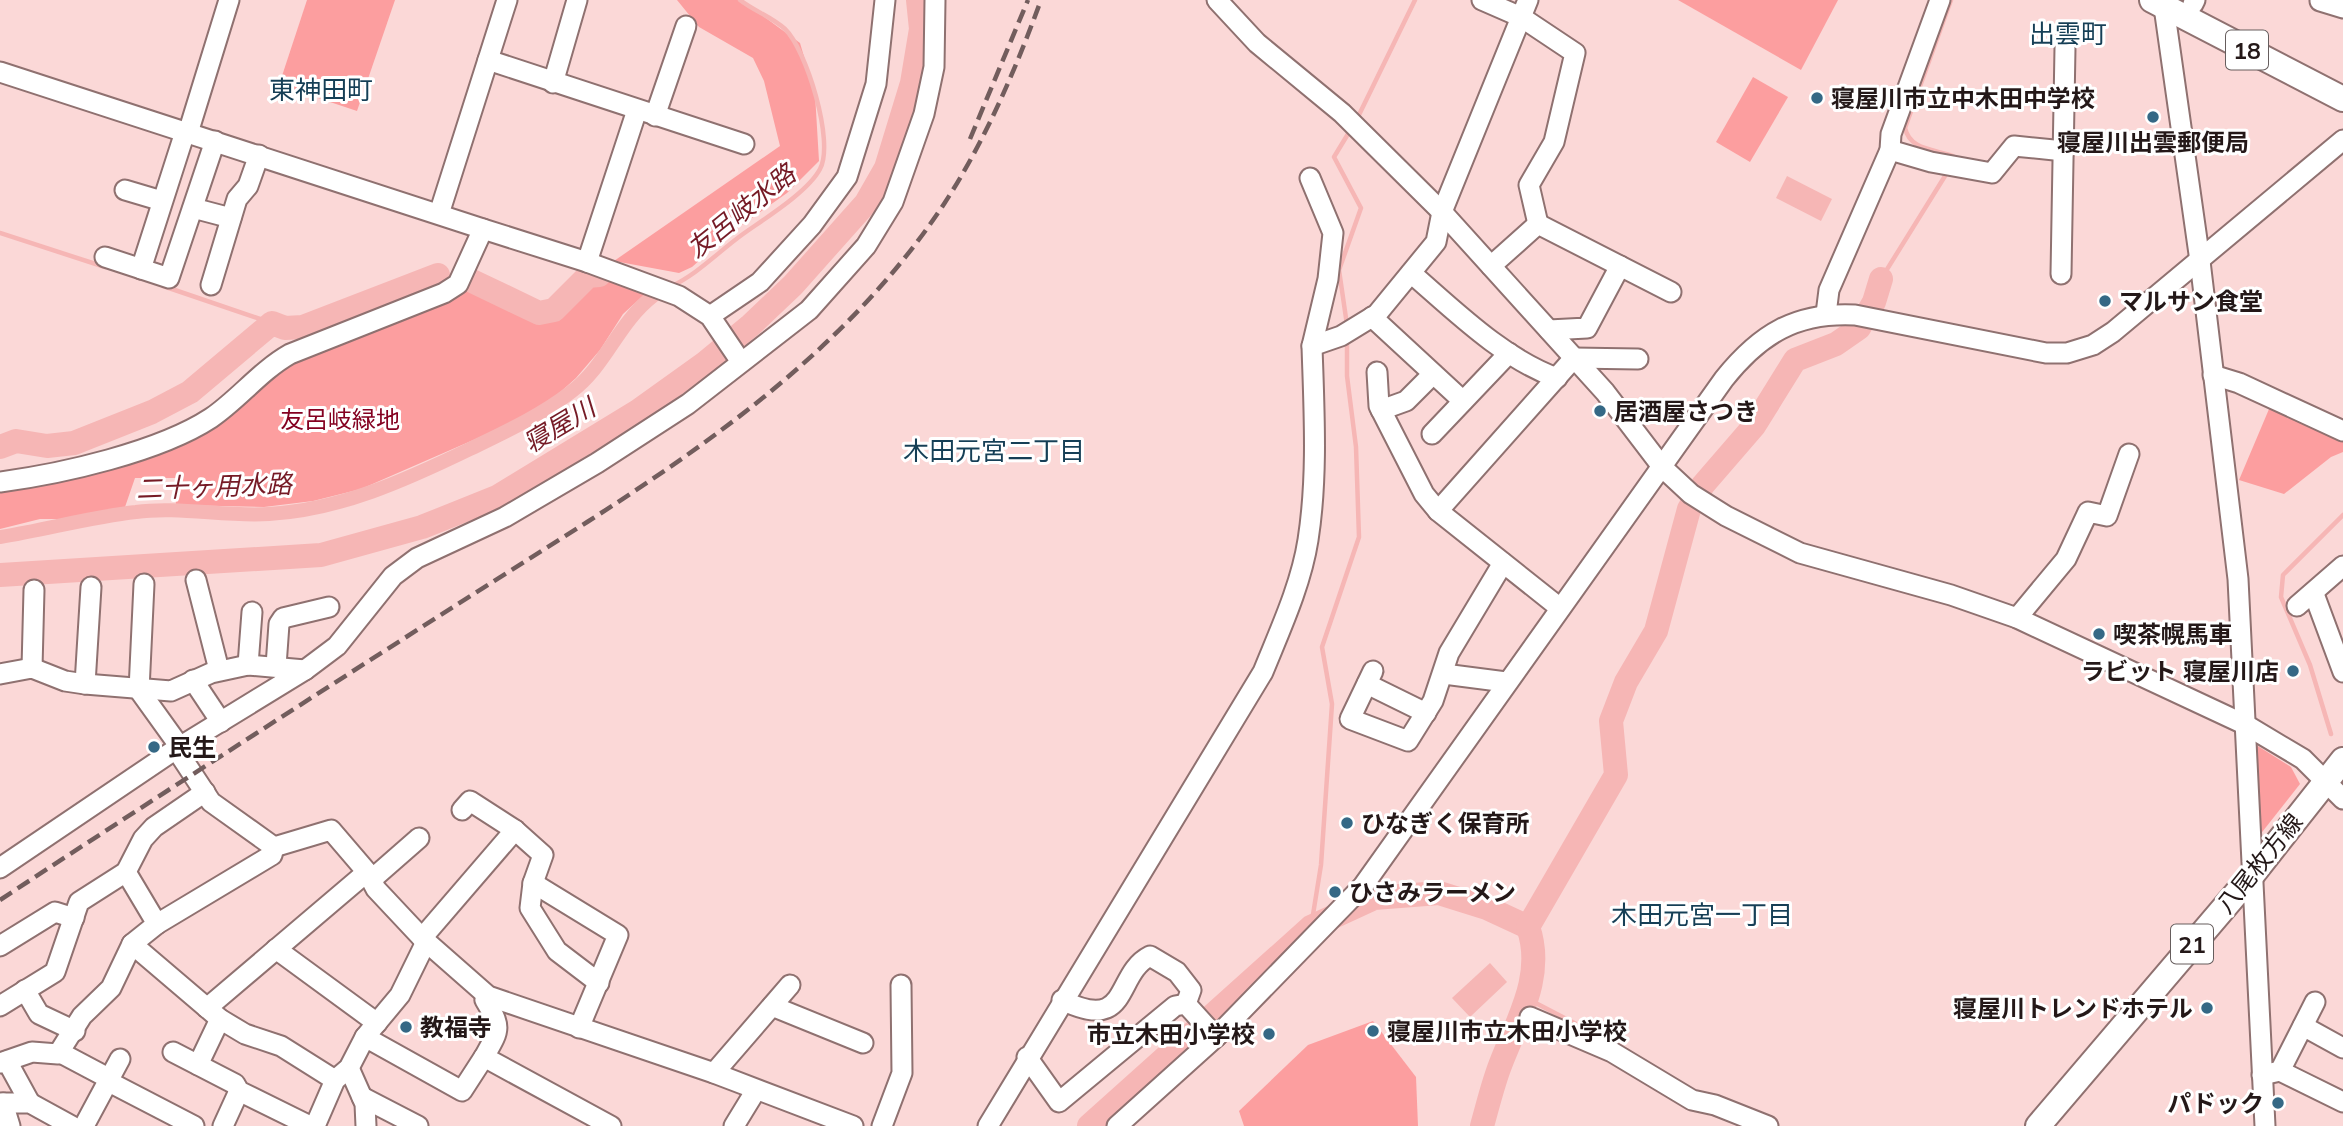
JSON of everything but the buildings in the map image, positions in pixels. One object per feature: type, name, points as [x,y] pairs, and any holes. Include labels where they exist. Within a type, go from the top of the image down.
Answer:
[{"type":"main road","name":"18","points":[[2176,2],[2343,80]]},
{"type":"main road","name":"18","points":[[2176,2],[2343,99]]},
{"type":"main road","name":"八尾枚方線","points":[[2038,1126],[2252,874],[2343,760]]},
{"type":"street","points":[[141,269],[229,0]]},
{"type":"street","points":[[439,214],[507,0]]},
{"type":"street","points":[[553,83],[577,0]]},
{"type":"street","points":[[710,316],[760,282],[812,225],[847,177],[876,84],[886,0]]},
{"type":"street","points":[[0,868],[178,748],[304,670],[337,646],[393,576],[417,558],[505,517],[597,463],[688,404],[809,310],[866,246],[893,202],[924,114],[934,67],[935,0]]},
{"type":"street","points":[[1217,0],[1257,43],[1354,125],[1442,212],[1605,392],[1662,468],[1698,498],[1800,553],[1951,595],[2017,618],[2246,725],[2303,759],[2343,799]]},
{"type":"street","points":[[1482,0],[1524,9],[1575,53],[1554,142],[1530,185],[1538,224]]},
{"type":"street","points":[[1826,314],[1829,290],[1844,249],[1890,150],[1891,134],[1940,0]]},
{"type":"street","points":[[2317,0],[2343,8]]},
{"type":"street","points":[[2176,2],[2200,261],[2238,579],[2252,874],[2271,1073],[2264,1126]]},
{"type":"street","points":[[1312,346],[1347,332],[1372,317],[1436,242],[1442,212],[1524,9]]},
{"type":"street","points":[[587,262],[646,113],[687,26]]},
{"type":"street","points":[[2061,274],[2066,48]]},
{"type":"street","points":[[488,60],[744,144]]},
{"type":"street","points":[[0,72],[587,262],[662,290],[710,316],[741,362]]},
{"type":"street","points":[[1117,1126],[1216,1037],[1363,887],[1506,682],[1724,379],[1754,346],[1778,329],[1826,314],[1865,318],[2046,353],[2067,353],[2092,345],[2113,332],[2200,261],[2343,140]]},
{"type":"street","points":[[105,257],[169,278],[215,141]]},
{"type":"street","points":[[1890,150],[1959,169],[1992,173],[2014,146],[2064,151]]},
{"type":"street","points":[[211,285],[237,199],[248,186],[259,155]]},
{"type":"street","points":[[988,1126],[1263,672],[1291,603],[1309,528],[1315,463],[1312,346],[1328,279],[1333,233],[1310,177]]},
{"type":"street","points":[[125,190],[162,201]]},
{"type":"street","points":[[192,208],[231,218]]},
{"type":"street","points":[[1538,224],[1671,292]]},
{"type":"street","points":[[1491,266],[1538,224]]},
{"type":"street","points":[[0,482],[38,477],[118,456],[191,431],[214,416],[271,365],[290,354],[443,293],[458,284],[482,229]]},
{"type":"street","points":[[1549,330],[1587,328],[1620,266]]},
{"type":"street","points":[[1411,273],[1509,353],[1530,368],[1557,378]]},
{"type":"street","points":[[1372,317],[1463,401]]},
{"type":"street","points":[[1432,434],[1509,353]]},
{"type":"street","points":[[1574,358],[1639,359]]},
{"type":"street","points":[[1438,511],[1574,358]]},
{"type":"street","points":[[1377,372],[1381,410],[1424,494],[1438,511],[1560,608]]},
{"type":"street","points":[[1381,410],[1406,401],[1433,374]]},
{"type":"street","points":[[2213,375],[2239,383],[2343,431]]},
{"type":"street","points":[[2017,618],[2066,559],[2088,512],[2107,516],[2129,454]]},
{"type":"street","points":[[1426,713],[1370,677],[1350,719],[1408,741],[1426,713],[1444,674],[1443,666],[1449,653],[1503,563]]},
{"type":"street","points":[[2298,606],[2343,566]]},
{"type":"street","points":[[196,580],[219,670]]},
{"type":"street","points":[[144,584],[139,691],[211,802],[274,848]]},
{"type":"street","points":[[85,684],[91,587]]},
{"type":"street","points":[[32,668],[34,590]]},
{"type":"street","points":[[2314,594],[2343,672]]},
{"type":"street","points":[[276,666],[282,618],[329,607]]},
{"type":"street","points":[[248,665],[252,612]]},
{"type":"street","points":[[0,674],[32,668],[65,681],[139,691],[171,691],[219,670],[248,665],[304,670]]},
{"type":"street","points":[[1444,674],[1506,682]]},
{"type":"street","points":[[193,681],[221,722]]},
{"type":"street","points":[[0,1006],[55,972],[79,902],[127,872],[144,839],[155,827],[205,792]]},
{"type":"street","points":[[462,810],[470,801],[515,830],[543,855],[533,883],[530,908],[557,951],[599,983]]},
{"type":"street","points":[[274,848],[331,830],[424,940],[488,996],[714,1073],[853,1126]]},
{"type":"street","points":[[173,1052],[235,1084],[239,1091],[312,1126],[371,1030],[400,995],[424,940],[515,830]]},
{"type":"street","points":[[198,1065],[214,1014],[276,950],[419,838]]},
{"type":"street","points":[[60,1052],[82,1016],[111,988],[132,944],[157,924],[272,855],[274,848]]},
{"type":"street","points":[[127,872],[157,924]]},
{"type":"street","points":[[533,883],[618,935],[579,1028]]},
{"type":"street","points":[[0,946],[55,912],[74,918]]},
{"type":"street","points":[[132,944],[214,1014],[244,1034],[281,1046],[342,1074],[362,1097],[418,1126]]},
{"type":"street","points":[[276,950],[371,1030],[462,1091],[498,1032],[498,1021],[485,1000],[488,996]]},
{"type":"street","points":[[1062,1000],[1079,1009],[1100,1010],[1114,1004],[1138,966],[1150,956],[1177,972],[1191,990],[1186,1004]]},
{"type":"street","points":[[714,1073],[790,985]]},
{"type":"street","points":[[882,1126],[902,1073],[901,985]]},
{"type":"street","points":[[25,990],[39,1014],[75,1031]]},
{"type":"street","points":[[2271,1073],[2303,1026],[2315,1002]]},
{"type":"street","points":[[1186,1004],[1216,1037]]},
{"type":"street","points":[[1027,1058],[1059,1102],[1174,1006],[1186,1004]]},
{"type":"street","points":[[772,1006],[863,1043]]},
{"type":"street","points":[[1530,1017],[1612,1052],[1692,1100],[1715,1105],[1768,1126]]},
{"type":"street","points":[[2303,1026],[2343,1048]]},
{"type":"street","points":[[30,1103],[4,1062],[32,1052],[60,1052],[110,1079],[115,1085],[194,1126]]},
{"type":"street","points":[[484,1057],[611,1126]]},
{"type":"street","points":[[84,1126],[120,1059]]},
{"type":"street","points":[[2271,1073],[2343,1102]]},
{"type":"street","points":[[734,1126],[756,1090]]},
{"type":"street","points":[[223,1126],[239,1091]]},
{"type":"street","points":[[362,1097],[366,1126]]},
{"type":"street","points":[[10,1126],[1,1103],[30,1103],[72,1126]]},
{"type":"green space","points":[[307,0],[395,0],[357,111],[279,85]]},
{"type":"green space","points":[[677,0],[741,0],[800,43],[815,94],[819,161],[787,193],[728,235],[692,267],[679,273],[614,261],[780,146],[764,81],[753,58],[699,27]]},
{"type":"green space","points":[[1678,0],[1838,0],[1801,70]]},
{"type":"green space","points":[[1753,77],[1788,97],[1750,162],[1716,142]]},
{"type":"green space","name":"友呂岐緑地","points":[[599,276],[645,294],[623,314],[600,350],[576,378],[547,404],[510,424],[361,489],[313,501],[264,507],[176,505],[175,487],[180,478],[135,478],[125,507],[70,519],[40,519],[0,529],[0,490],[138,457],[270,373],[469,281],[539,314],[554,312],[589,277]]},
{"type":"green space","points":[[2272,402],[2343,436],[2343,452],[2331,457],[2284,494],[2239,480]]},
{"type":"green space","points":[[2253,743],[2291,767],[2300,784],[2259,836]]},
{"type":"green space","points":[[1373,1021],[1416,1077],[1418,1126],[1244,1126],[1239,1111],[1308,1045]]},
{"type":"shaded area","points":[[1787,176],[1832,199],[1821,221],[1776,198]]},
{"type":"shaded area","points":[[1490,963],[1507,982],[1470,1017],[1452,998]]},
{"type":"waterway","name":"友呂岐水路","points":[[670,287],[699,269],[796,196],[814,178],[824,156],[824,139],[816,96],[793,40],[780,25],[740,0]]},
{"type":"waterway","name":"寝屋川","points":[[0,575],[321,555],[422,527],[497,497],[638,411],[705,363],[751,325],[793,285],[866,203],[886,168],[912,83],[921,29],[918,0]]},
{"type":"waterway","points":[[1356,121],[1415,0]]},
{"type":"waterway","points":[[1951,0],[1905,128],[1917,145],[1953,156]]},
{"type":"waterway","points":[[1347,325],[1339,270],[1361,208],[1334,157],[1351,129]]},
{"type":"waterway","points":[[1881,279],[1945,176]]},
{"type":"waterway","points":[[0,233],[105,267]]},
{"type":"waterway","points":[[0,447],[16,441],[47,446],[74,443],[152,412],[190,392],[272,323],[285,328],[303,327],[438,275]]},
{"type":"waterway","points":[[470,280],[539,313],[554,310],[588,276],[599,275]]},
{"type":"waterway","points":[[1482,1126],[1531,980],[1533,962],[1528,927],[1616,775],[1611,721],[1626,682],[1656,631],[1689,509],[1703,485],[1754,426],[1795,360],[1836,344],[1859,328],[1874,302],[1881,279]]},
{"type":"waterway","points":[[163,286],[272,323]]},
{"type":"waterway","name":"二十ヶ用水路","points":[[0,537],[152,510],[252,515],[295,511],[321,507],[372,492],[483,443],[559,401],[594,370],[630,319],[653,296]]},
{"type":"waterway","points":[[1311,927],[1321,865],[1332,704],[1322,647],[1359,537],[1356,447],[1347,376],[1347,340]]},
{"type":"waterway","points":[[2331,734],[2310,665],[2281,597],[2283,575],[2343,515]]},
{"type":"waterway","points":[[1089,1126],[1311,927],[1374,898],[1439,893],[1487,908],[1528,927]]},
{"type":"waterway","points":[[1528,999],[1628,1051]]},
{"type":"railway","points":[[970,139],[1028,0]]},
{"type":"railway","points":[[0,900],[647,483],[714,436],[778,385],[839,330],[894,270],[944,204],[973,156],[998,105],[1041,0]]},
{"type":"place","name":"寝屋川市立中木田中学校","points":[[1817,98]]},
{"type":"place","name":"寝屋川出雲郵便局","points":[[2153,117]]},
{"type":"place","name":"マルサン食堂","points":[[2105,301]]},
{"type":"place","name":"居酒屋さつき","points":[[1600,411]]},
{"type":"place","name":"喫茶幌馬車","points":[[2099,634]]},
{"type":"place","name":"ラビット 寝屋川店","points":[[2293,671]]},
{"type":"place","name":"民生","points":[[154,747]]},
{"type":"place","name":"ひなぎく保育所","points":[[1347,823]]},
{"type":"place","name":"ひさみラーメン","points":[[1335,892]]},
{"type":"place","name":"寝屋川トレンドホテル","points":[[2207,1008]]},
{"type":"place","name":"教福寺","points":[[406,1027]]},
{"type":"place","name":"寝屋川市立木田小学校","points":[[1373,1031]]},
{"type":"place","name":"市立木田小学校","points":[[1269,1034]]},
{"type":"place","name":"パドック","points":[[2278,1103]]},
{"type":"district","name":"出雲町","points":[[2068,33]]},
{"type":"district","name":"東神田町","points":[[321,89]]},
{"type":"district","name":"木田元宮二丁目","points":[[994,450]]},
{"type":"district","name":"木田元宮一丁目","points":[[1702,914]]}]
